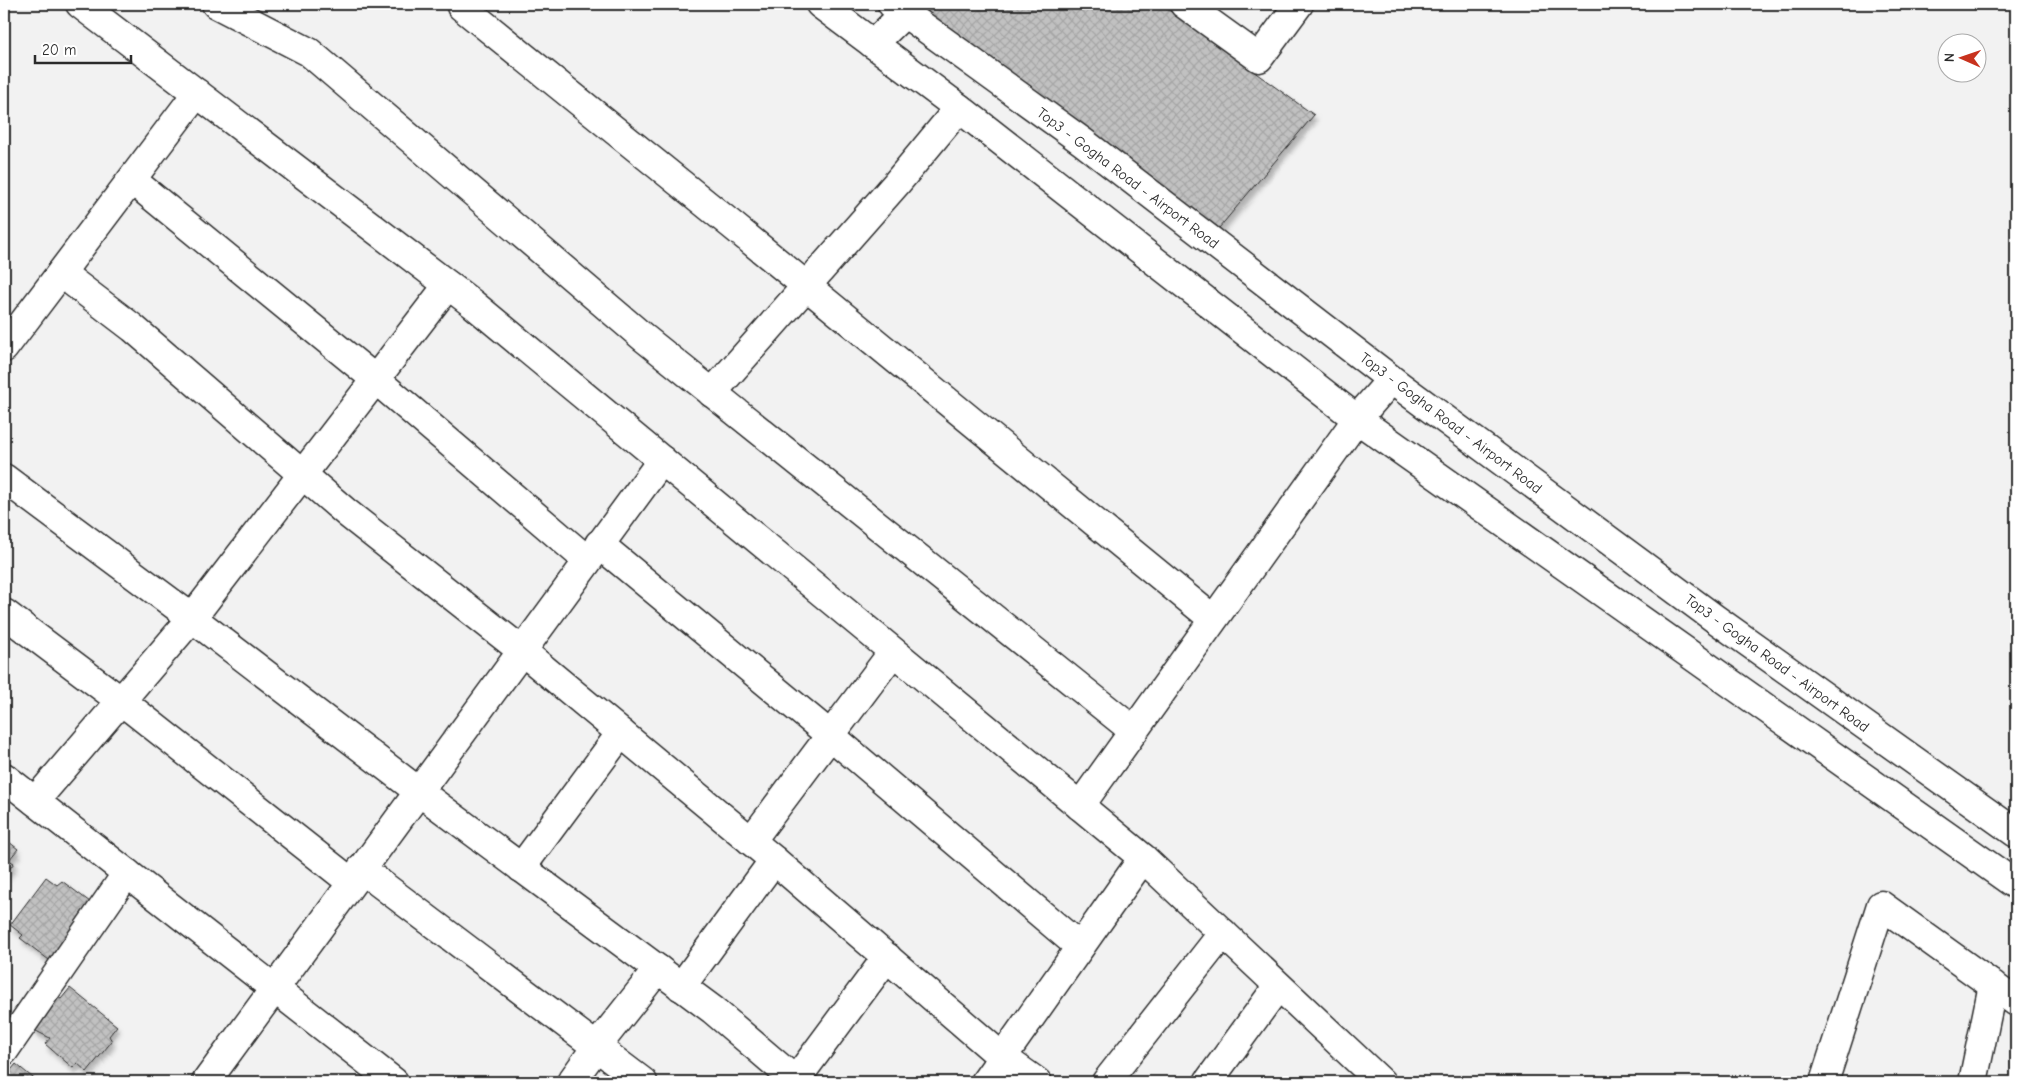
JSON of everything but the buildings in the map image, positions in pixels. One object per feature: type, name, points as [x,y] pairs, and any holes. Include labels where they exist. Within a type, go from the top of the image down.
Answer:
[{"type":"street","points":[[80,4],[448,285],[1143,858],[1381,1082]]},
{"type":"street","points":[[216,4],[309,52],[644,338],[1134,730]]},
{"type":"street","points":[[820,4],[959,108],[1357,419],[2016,885]]},
{"type":"street","points":[[1184,4],[1259,58],[1299,4]]},
{"type":"street","points":[[461,6],[1214,619]]},
{"type":"street","points":[[873,44],[903,7]]},
{"type":"street","name":"Top3 - Gogha Road - Airport Road","points":[[903,7],[1083,142],[1391,380],[1714,618],[2016,833]]},
{"type":"street","points":[[4,348],[197,93]]},
{"type":"street","points":[[712,393],[896,184],[959,108]]},
{"type":"street","points":[[132,180],[376,380],[593,552],[830,735],[1080,947]]},
{"type":"street","points":[[61,272],[133,328],[347,513],[521,650],[774,860],[1002,1057],[1037,1082]]},
{"type":"street","points":[[35,802],[192,618],[448,285]]},
{"type":"street","points":[[1080,806],[1357,419],[1391,380]]},
{"type":"street","points":[[206,1082],[662,460]]},
{"type":"street","points":[[4,478],[192,618],[418,792],[681,986],[796,1082],[887,957]]},
{"type":"street","points":[[4,613],[356,876],[597,1046],[643,1082]]},
{"type":"street","points":[[751,841],[893,652]]},
{"type":"street","points":[[521,868],[621,734]]},
{"type":"street","points":[[4,777],[394,1082]]},
{"type":"street","points":[[985,1082],[1143,858]]},
{"type":"street","points":[[681,986],[774,860]]},
{"type":"street","points":[[4,1050],[127,873]]},
{"type":"street","points":[[1824,1082],[1881,905],[2016,1002]]},
{"type":"street","points":[[1106,1082],[1223,933]]},
{"type":"street","points":[[571,1082],[658,969]]},
{"type":"street","points":[[1973,1082],[1993,985]]},
{"type":"street","points":[[1208,1082],[1278,986]]}]
